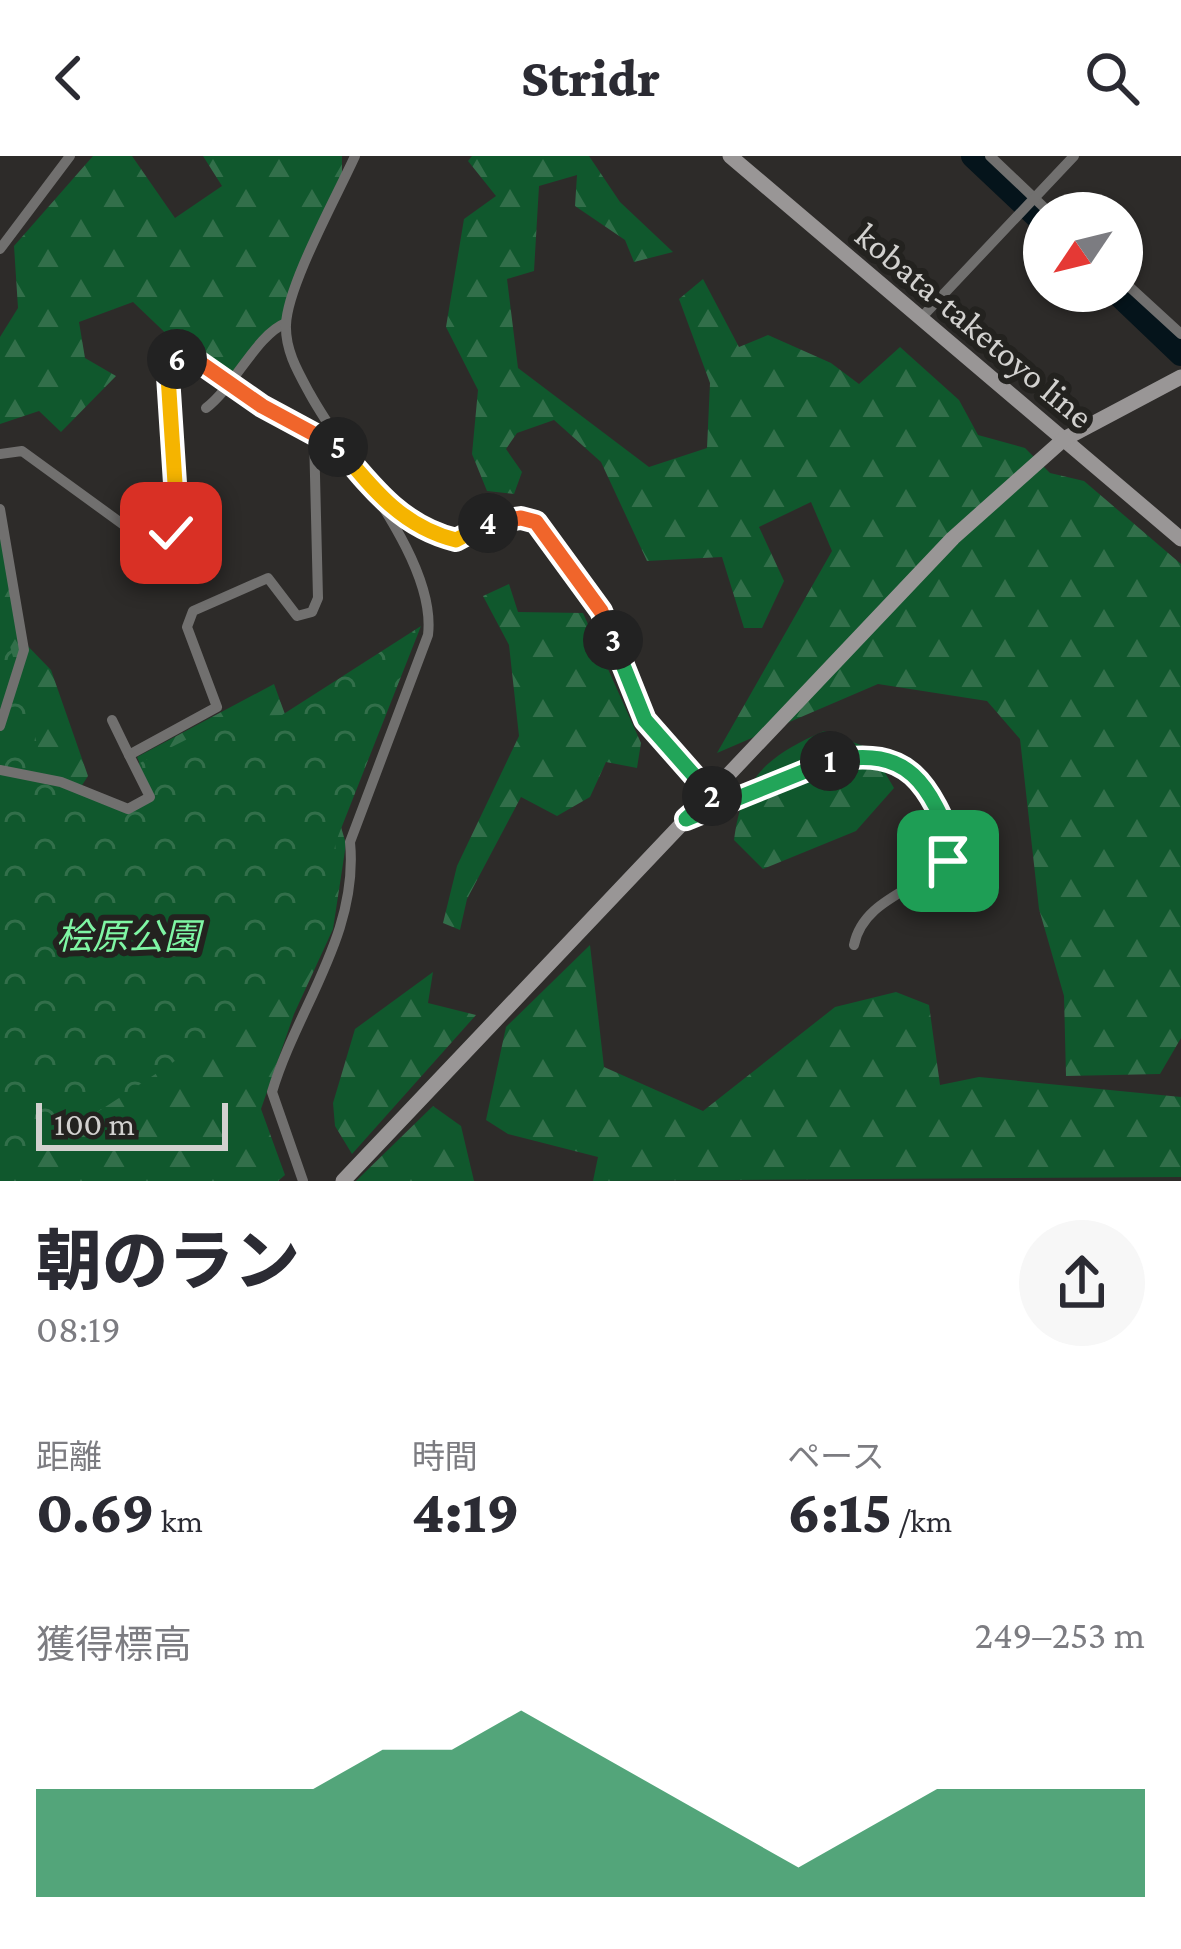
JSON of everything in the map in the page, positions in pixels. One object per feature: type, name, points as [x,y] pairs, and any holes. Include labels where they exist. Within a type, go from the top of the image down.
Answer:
[{"type":"street","points":[[0,249],[70,156]]},
{"type":"street","points":[[303,1181],[272,1092],[346,912],[350,842],[428,635],[431,607],[374,494],[338,446],[291,356],[286,323],[355,156]]},
{"type":"street","name":"kobata-taketoyo line","points":[[730,156],[1181,539]]},
{"type":"street","points":[[990,156],[1027,192]]},
{"type":"street","points":[[1041,192],[1074,156]]},
{"type":"street","points":[[921,318],[1023,209]]},
{"type":"street","points":[[1143,299],[1181,334]]},
{"type":"street","points":[[206,408],[232,386],[265,338],[286,323]]},
{"type":"street","points":[[0,454],[22,451],[143,538],[162,540],[177,514],[170,368],[186,353],[232,386],[338,446]]},
{"type":"street","points":[[343,1181],[953,538],[1064,439],[1181,377]]},
{"type":"street","points":[[129,755],[218,706],[187,627],[193,611],[268,578],[297,616],[309,615],[316,606],[313,400]]},
{"type":"street","points":[[374,494],[431,534],[456,540],[488,524],[521,518],[536,522],[601,611],[645,720],[664,746],[714,794]]},
{"type":"street","points":[[0,509],[24,650],[14,695],[0,726]]},
{"type":"street","points":[[0,770],[61,782],[128,809],[150,797],[112,720]]},
{"type":"street","points":[[686,819],[813,764],[882,755],[900,761],[940,812],[956,851],[874,910],[858,925],[854,946]]},
{"type":"green space","points":[[93,156],[132,156],[175,218],[222,186],[203,156],[342,156],[342,180],[283,325],[222,387],[133,302],[79,322],[85,358],[116,376],[61,432],[39,411],[0,424],[0,337],[18,308],[14,246]]},
{"type":"green space","points":[[472,156],[589,156],[620,202],[673,252],[634,262],[625,240],[575,206],[577,175],[539,186],[534,271],[507,279],[518,368],[649,467],[707,448],[710,383],[679,299],[703,279],[739,347],[768,335],[831,363],[859,384],[900,347],[959,400],[978,435],[1025,448],[1050,473],[1084,481],[1181,564],[1181,1038],[1160,1074],[1066,1076],[1064,996],[1039,909],[1020,739],[987,701],[878,684],[717,753],[832,551],[811,502],[759,527],[784,581],[762,628],[744,628],[722,557],[647,561],[601,462],[554,420],[517,433],[506,449],[522,472],[514,494],[487,491],[472,454],[478,390],[446,327],[464,219],[496,196],[468,161]]},
{"type":"green space","name":"桧原公園","points":[[0,529],[19,637],[51,670],[88,776],[77,793],[128,814],[154,799],[137,757],[274,684],[294,739],[319,752],[346,844],[333,929],[294,1014],[261,1109],[285,1175],[278,1181],[0,1181]]},
{"type":"green space","points":[[509,584],[518,612],[583,613],[641,743],[637,768],[606,762],[590,797],[557,816],[521,797],[467,899],[460,930],[443,923],[457,866],[519,736],[509,645],[483,596]]},
{"type":"green space","name":"桧原公園","points":[[0,610],[47,780],[128,809],[149,797],[136,765],[233,716],[282,715],[421,626],[335,844],[336,889],[323,933],[266,994],[222,1028],[0,1175]]},
{"type":"green space","points":[[824,731],[871,749],[894,788],[856,831],[763,869],[734,840],[744,799],[773,760]]},
{"type":"green space","points":[[590,945],[604,1067],[703,1111],[835,1007],[896,992],[929,1005],[940,1085],[979,1077],[1181,1097],[1181,1177],[593,1181],[598,1157],[508,1134],[486,1120],[506,1027]]},
{"type":"green space","points":[[433,972],[428,1003],[476,1015],[352,1154],[335,1126],[333,1103],[355,1029]]},
{"type":"green space","points":[[433,1106],[461,1126],[474,1181],[356,1181]]},
{"type":"waterway","points":[[973,156],[1023,203]]},
{"type":"waterway","points":[[1137,312],[1181,354]]},
{"type":"route","points":[[171,533],[177,514],[168,376],[174,361],[186,353],[262,406],[338,446],[374,494],[431,534],[456,540],[488,524],[521,518],[536,522],[601,611],[645,720],[664,746],[714,794],[686,819],[813,764],[882,755],[900,761],[917,777],[940,812],[956,851],[948,861]]}]
